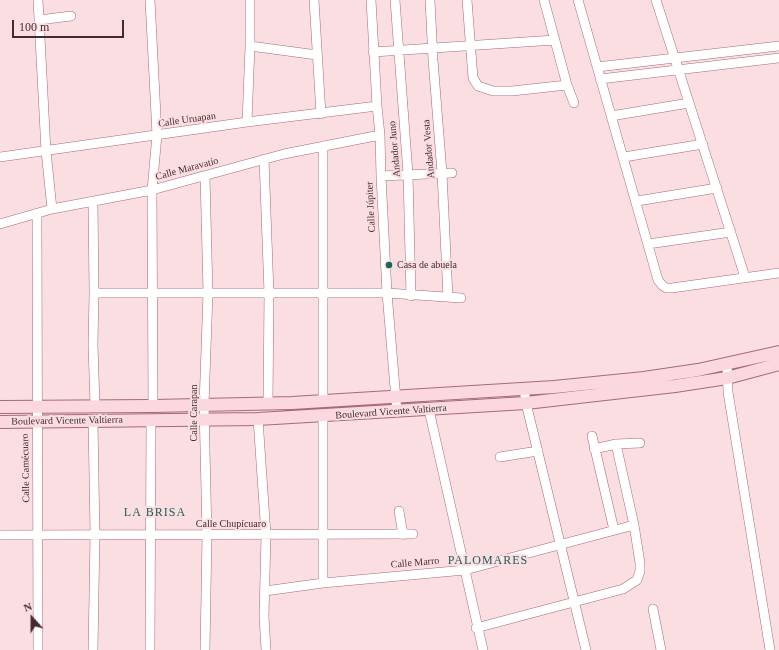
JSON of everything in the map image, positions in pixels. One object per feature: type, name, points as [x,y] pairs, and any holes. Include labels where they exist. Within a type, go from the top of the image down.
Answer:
[{"type":"main road","name":"Boulevard Vicente Valtierra","points":[[0,407],[153,406],[268,403],[396,397],[524,388],[644,378],[727,365],[779,352]]},
{"type":"main road","name":"Boulevard Vicente Valtierra","points":[[0,422],[258,419],[397,412],[526,403],[615,394],[727,378],[779,364]]},
{"type":"street","points":[[38,0],[46,151],[52,209]]},
{"type":"street","points":[[150,0],[157,135],[152,190],[151,292],[153,406]]},
{"type":"street","points":[[246,122],[250,46],[250,0]]},
{"type":"street","points":[[314,0],[321,114]]},
{"type":"street","name":"Calle Júpiter","points":[[371,0],[373,52],[380,136],[387,293],[397,412]]},
{"type":"street","name":"Andador Juno","points":[[395,0],[408,174],[412,296]]},
{"type":"street","name":"Andador Vesta","points":[[430,0],[432,47],[442,173],[448,297]]},
{"type":"street","points":[[467,0],[470,45],[475,82],[481,88],[493,91],[519,91],[567,85]]},
{"type":"street","points":[[544,0],[567,85],[574,102]]},
{"type":"street","points":[[578,0],[637,201],[658,280],[666,288],[779,272]]},
{"type":"street","points":[[656,0],[745,277]]},
{"type":"street","points":[[39,20],[71,16]]},
{"type":"street","points":[[373,52],[555,40]]},
{"type":"street","points":[[250,46],[317,55]]},
{"type":"street","points":[[597,67],[779,46]]},
{"type":"street","points":[[600,79],[779,58]]},
{"type":"street","points":[[611,116],[689,103]]},
{"type":"street","name":"Calle Uruapan","points":[[0,157],[246,122],[377,106]]},
{"type":"street","name":"Calle Maravatío","points":[[0,224],[52,209],[152,190],[264,159],[380,136]]},
{"type":"street","points":[[624,157],[703,144]]},
{"type":"street","points":[[323,401],[324,146]]},
{"type":"street","points":[[264,159],[269,293],[268,403]]},
{"type":"street","points":[[381,176],[452,173]]},
{"type":"street","name":"Calle Carapan","points":[[205,650],[207,535],[204,405],[208,293],[206,176]]},
{"type":"street","points":[[637,201],[716,188]]},
{"type":"street","points":[[93,202],[94,293],[92,345],[95,406]]},
{"type":"street","name":"Calle Camécuaro","points":[[37,214],[38,650]]},
{"type":"street","points":[[648,244],[731,232]]},
{"type":"street","points":[[94,293],[387,293],[412,296],[461,298]]},
{"type":"street","points":[[727,365],[727,378],[770,650]]},
{"type":"street","points":[[524,388],[526,403],[573,601],[586,649]]},
{"type":"street","points":[[429,410],[466,570],[476,628],[482,650]]},
{"type":"street","points":[[322,583],[324,416]]},
{"type":"street","points":[[258,419],[266,535],[266,650]]},
{"type":"street","points":[[150,650],[152,535],[151,420]]},
{"type":"street","points":[[93,421],[95,535],[93,650]]},
{"type":"street","points":[[592,436],[594,450],[614,530]]},
{"type":"street","points":[[594,450],[616,444],[640,443]]},
{"type":"street","points":[[476,628],[573,601],[623,589],[632,584],[638,577],[640,568],[634,525],[616,444]]},
{"type":"street","points":[[500,457],[538,451]]},
{"type":"street","points":[[399,511],[403,535]]},
{"type":"street","name":"Calle Marro","points":[[265,591],[322,583],[466,570],[634,525]]},
{"type":"street","name":"Calle Chupícuaro","points":[[0,535],[413,534]]},
{"type":"street","points":[[653,609],[661,650]]},
{"type":"place","name":"Casa de abuela","points":[[389,265]]},
{"type":"district","name":"LA BRISA","points":[[155,513]]},
{"type":"district","name":"PALOMARES","points":[[488,561]]}]
